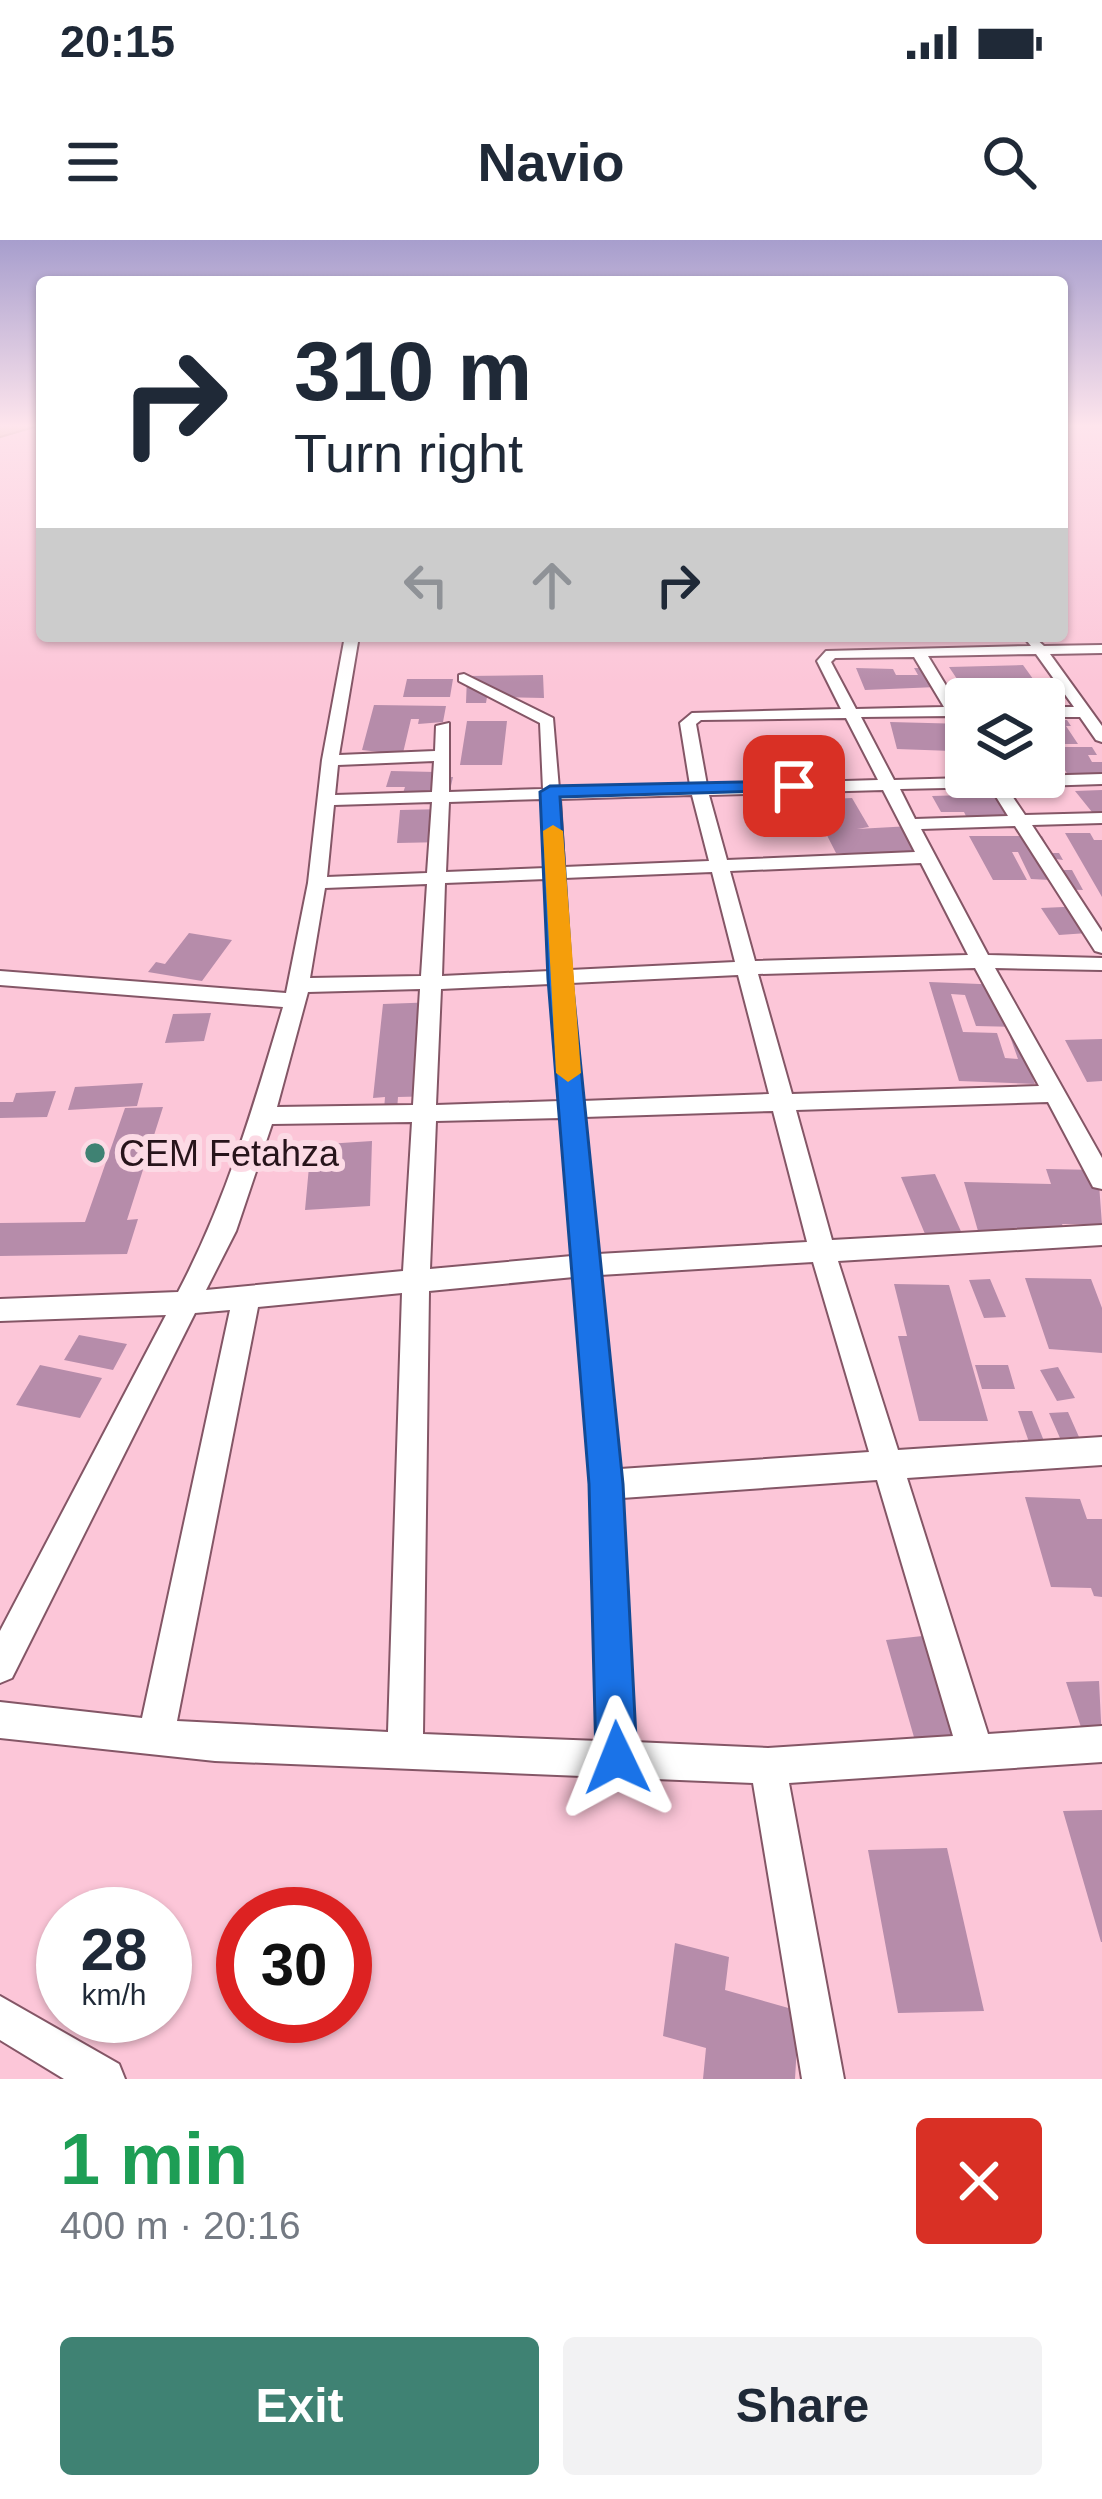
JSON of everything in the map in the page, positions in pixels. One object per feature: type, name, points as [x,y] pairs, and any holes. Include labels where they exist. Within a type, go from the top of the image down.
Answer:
[{"type":"street","points":[[0,1666],[223,1231],[263,1116],[297,993],[351,642]]},
{"type":"street","points":[[1102,649],[1036,643],[827,655],[824,661],[1054,1094],[1094,1150],[1102,1180]]},
{"type":"street","points":[[1036,643],[1102,737]]},
{"type":"street","points":[[920,653],[945,688]]},
{"type":"street","points":[[464,678],[548,721],[560,979],[606,1484],[617,1758]]},
{"type":"street","points":[[1065,708],[1102,698]]},
{"type":"street","points":[[945,711],[691,719],[699,789],[822,1250],[976,1752]]},
{"type":"street","points":[[405,1750],[422,1115],[444,726]]},
{"type":"street","points":[[330,760],[440,756]]},
{"type":"street","points":[[1065,779],[1102,779]]},
{"type":"street","points":[[325,800],[945,781]]},
{"type":"street","points":[[1005,798],[1102,946]]},
{"type":"street","points":[[910,824],[1102,818]]},
{"type":"street","points":[[317,883],[926,857]]},
{"type":"street","points":[[0,978],[297,993],[980,959],[1102,964]]},
{"type":"street","points":[[263,1116],[572,1112],[782,1100],[1054,1094]]},
{"type":"street","points":[[0,1310],[184,1303],[586,1265],[1102,1235]]},
{"type":"street","points":[[156,1737],[247,1294]]},
{"type":"street","points":[[606,1484],[1102,1451]]},
{"type":"street","points":[[0,1720],[156,1737],[768,1766],[1102,1744]]},
{"type":"street","points":[[768,1766],[823,2079]]},
{"type":"street","points":[[0,2018],[104,2079]]},
{"type":"building","points":[[1023,665],[1032,678],[956,678],[949,667]]},
{"type":"building","points":[[856,668],[918,675],[914,668],[928,668],[937,687],[865,690]]},
{"type":"building","points":[[543,675],[544,698],[487,697],[486,703],[466,703],[467,676]]},
{"type":"building","points":[[407,679],[453,679],[450,697],[403,697]]},
{"type":"building","points":[[374,705],[446,706],[443,722],[418,724],[419,719],[411,719],[403,753],[388,753],[362,750]]},
{"type":"building","points":[[1065,720],[1071,726],[1066,726],[1078,744],[1065,744]]},
{"type":"building","points":[[467,721],[507,721],[502,765],[460,765]]},
{"type":"building","points":[[890,722],[945,723],[945,751],[897,749]]},
{"type":"building","points":[[1065,747],[1092,747],[1097,755],[1088,755],[1092,762],[1102,762],[1102,775],[1068,775]]},
{"type":"building","points":[[391,771],[453,777],[449,795],[403,793],[405,787],[386,787]]},
{"type":"building","points":[[1102,790],[1102,817],[1096,817],[1075,791]]},
{"type":"building","points":[[932,796],[1003,798],[1017,821],[969,822],[964,812],[941,812]]},
{"type":"building","points":[[852,798],[869,827],[857,829],[911,826],[933,857],[891,860],[887,853],[836,853],[809,800]]},
{"type":"building","points":[[447,809],[445,842],[397,843],[400,810]]},
{"type":"building","points":[[1065,833],[1090,833],[1094,840],[1102,840],[1102,897]]},
{"type":"building","points":[[969,836],[1042,836],[1051,853],[1059,853],[1063,860],[1056,859],[1061,870],[1072,870],[1083,890],[1055,889],[1050,880],[1031,879],[1018,852],[1012,852],[1027,880],[993,880]]},
{"type":"building","points":[[1086,906],[1102,932],[1059,935],[1041,908]]},
{"type":"building","points":[[189,933],[232,940],[202,981],[148,972],[156,962],[165,964]]},
{"type":"building","points":[[929,982],[1005,985],[1020,1027],[976,1026],[965,995],[951,994],[963,1032],[997,1033],[1005,1058],[1018,1059],[1008,1031],[1027,1031],[1043,1074],[1031,1074],[1035,1084],[959,1081]]},
{"type":"building","points":[[438,1002],[438,1096],[398,1097],[397,1110],[384,1110],[385,1097],[373,1098],[383,1004]]},
{"type":"building","points":[[211,1013],[204,1041],[165,1043],[173,1014]]},
{"type":"building","points":[[1102,1039],[1102,1081],[1087,1082],[1065,1040]]},
{"type":"building","points":[[143,1083],[137,1106],[68,1110],[75,1087]]},
{"type":"building","points":[[56,1091],[47,1117],[0,1118],[0,1102],[13,1102],[16,1093]]},
{"type":"building","points":[[163,1107],[127,1220],[138,1219],[127,1254],[0,1256],[0,1223],[85,1222],[125,1108]]},
{"type":"building","points":[[372,1141],[370,1206],[305,1210],[311,1145]]},
{"type":"building","points":[[1046,1169],[1098,1170],[1102,1225],[1062,1224],[1067,1235],[978,1231],[964,1182],[1051,1184]]},
{"type":"building","points":[[935,1174],[964,1238],[928,1241],[901,1177]]},
{"type":"building","points":[[1025,1278],[1091,1279],[1102,1308],[1102,1353],[1049,1349]]},
{"type":"building","points":[[990,1279],[1006,1317],[984,1318],[969,1280]]},
{"type":"building","points":[[894,1284],[949,1285],[988,1421],[919,1421],[898,1336],[907,1336]]},
{"type":"building","points":[[79,1335],[127,1344],[113,1370],[64,1360]]},
{"type":"building","points":[[40,1365],[102,1378],[80,1418],[16,1405]]},
{"type":"building","points":[[975,1365],[1008,1365],[1015,1389],[982,1389]]},
{"type":"building","points":[[1058,1367],[1075,1398],[1057,1401],[1040,1370]]},
{"type":"building","points":[[1018,1411],[1032,1411],[1044,1441],[1029,1442]]},
{"type":"building","points":[[1068,1412],[1079,1437],[1060,1438],[1049,1413]]},
{"type":"building","points":[[1025,1497],[1080,1499],[1087,1519],[1102,1519],[1102,1597],[1094,1596],[1091,1588],[1051,1587]]},
{"type":"building","points":[[950,1633],[988,1750],[920,1758],[886,1640]]},
{"type":"building","points":[[1099,1681],[1102,1741],[1086,1742],[1066,1682]]},
{"type":"building","points":[[1102,1810],[1102,1942],[1101,1942],[1063,1811]]},
{"type":"building","points":[[947,1848],[984,2011],[898,2013],[868,1850]]},
{"type":"building","points":[[675,1943],[729,1957],[725,1990],[799,2011],[795,2079],[703,2079],[706,2048],[663,2036]]},
{"type":"slow traffic","points":[[553,831],[568,1073]]},
{"type":"place","name":"CEM Fetahza","points":[[95,1153]]},
{"type":"route","points":[[617,1758],[606,1484],[560,979],[550,792],[794,786]]}]
